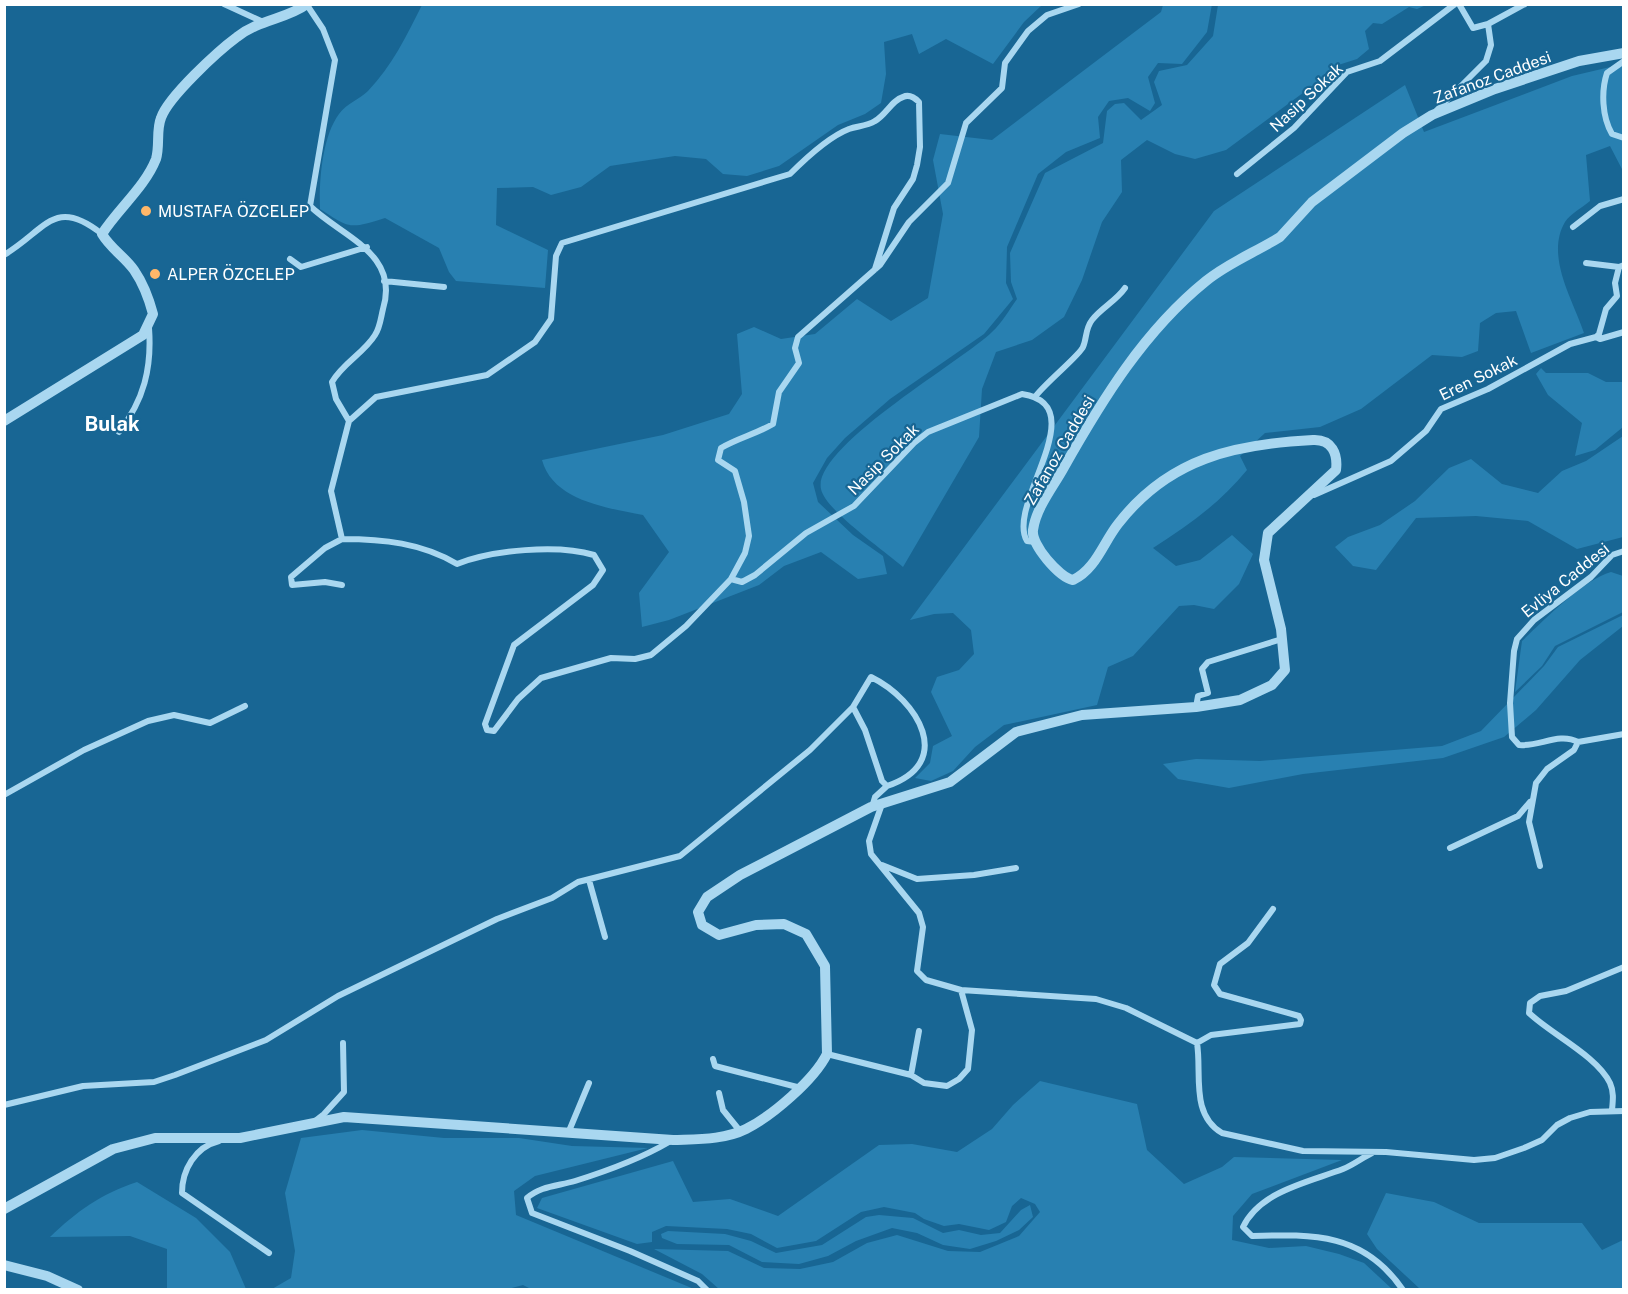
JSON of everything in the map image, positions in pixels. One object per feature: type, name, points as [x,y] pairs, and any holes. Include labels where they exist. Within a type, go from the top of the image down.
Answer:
[{"type":"street","points":[[224,4],[261,21]]},
{"type":"street","points":[[342,585],[325,582],[292,585],[291,577],[325,548],[342,539],[382,539],[436,551],[457,564],[476,557],[522,551],[562,550],[594,555],[603,570],[593,585],[514,645],[485,724],[487,730],[494,731],[518,699],[541,678],[611,658],[635,659],[651,656],[686,626],[731,579],[745,553],[749,536],[744,502],[735,471],[718,460],[721,448],[738,438],[757,433],[772,424],[779,392],[799,363],[795,348],[798,337],[875,269],[909,222],[948,183],[966,123],[1002,88],[1005,63],[1028,31],[1047,15],[1079,4]]},
{"type":"street","points":[[1457,4],[1473,28],[1488,24],[1525,4]]},
{"type":"street","name":"Nasip Sokak","points":[[1238,174],[1294,128],[1347,72],[1380,61],[1457,4]]},
{"type":"street","points":[[102,234],[138,188],[156,158],[161,117],[177,94],[236,38],[261,21],[307,5],[323,29],[335,60],[310,206],[328,223],[367,247],[384,270],[386,300],[376,335],[340,369],[332,382],[336,399],[349,421]]},
{"type":"street","points":[[1432,115],[1486,61],[1491,45],[1488,24]]},
{"type":"street","name":"Zafanoz Caddesi","points":[[1035,542],[1032,531],[1041,507],[1097,410],[1149,335],[1206,280],[1281,237],[1312,202],[1403,133],[1432,115],[1495,88],[1579,61],[1623,53]]},
{"type":"street","points":[[1623,62],[1607,73],[1603,102],[1609,129],[1612,134],[1623,138]]},
{"type":"street","points":[[342,539],[331,491],[349,421],[376,397],[487,375],[535,342],[551,319],[556,256],[562,243],[790,174],[805,158],[847,130],[874,122],[899,98],[906,95],[914,97],[919,102],[918,165],[913,179],[894,208],[875,269]]},
{"type":"street","points":[[1573,227],[1600,206],[1623,199]]},
{"type":"street","points":[[4,255],[56,217],[71,215],[86,221],[102,234],[109,246],[133,269],[149,299],[153,314],[143,335],[4,421]]},
{"type":"street","points":[[290,259],[301,267],[367,247]]},
{"type":"street","points":[[1586,263],[1621,266],[1615,283],[1617,296],[1606,309],[1599,334],[1596,337]]},
{"type":"street","points":[[384,281],[444,287]]},
{"type":"street","points":[[269,1253],[182,1193],[186,1168],[211,1143],[344,1117],[673,1140],[714,1138],[740,1131],[801,1088],[821,1067],[827,1054],[825,966],[806,934],[784,924],[756,926],[719,935],[702,925],[698,912],[707,897],[740,875],[877,805],[950,782],[1017,732],[1082,715],[1196,707],[1240,700],[1272,685],[1285,670],[1283,639],[1264,560],[1266,540],[1268,533],[1336,470],[1338,455],[1333,448],[1319,440],[1271,442],[1211,455],[1164,480],[1119,522],[1089,570],[1073,580],[1060,575],[1035,542],[1027,541],[1024,537],[1025,517],[1048,443],[1052,419],[1048,407],[1035,396],[1083,347],[1085,333],[1092,320],[1118,298],[1125,288]]},
{"type":"street","points":[[119,432],[135,411],[147,381],[150,345],[148,324]]},
{"type":"street","name":"Eren Sokak","points":[[1310,496],[1391,461],[1426,431],[1441,409],[1488,389],[1570,344],[1623,332]]},
{"type":"street","name":"Nasip Sokak","points":[[731,579],[742,582],[755,575],[807,533],[854,506],[914,443],[928,432],[1015,396],[1035,396]]},
{"type":"street","name":"Evliya Caddesi","points":[[1578,742],[1563,738],[1519,745],[1512,737],[1510,703],[1514,651],[1517,639],[1534,620],[1591,577],[1612,555],[1623,551]]},
{"type":"street","points":[[1196,707],[1198,696],[1208,693],[1202,669],[1208,662],[1283,639]]},
{"type":"street","points":[[4,1105],[83,1086],[154,1082],[175,1075],[266,1040],[338,996],[497,919],[552,898],[578,882],[680,856],[810,750],[853,707],[872,677],[900,697],[919,722],[925,739],[925,756],[917,768],[903,780],[886,786],[875,797],[877,805],[869,842],[872,854],[919,913],[923,927],[917,971],[926,981],[961,990],[1096,999],[1126,1008],[1197,1043]]},
{"type":"street","points":[[4,795],[84,750],[148,721],[174,715],[210,723],[245,706]]},
{"type":"street","points":[[853,707],[865,730],[882,781],[886,786]]},
{"type":"street","points":[[1540,866],[1531,838],[1529,822],[1536,783],[1541,775],[1574,750],[1578,742],[1623,734]]},
{"type":"street","points":[[1450,848],[1518,816],[1533,799]]},
{"type":"street","points":[[881,865],[917,879],[974,876],[1016,868]]},
{"type":"street","points":[[589,880],[605,938]]},
{"type":"street","points":[[1197,1043],[1211,1035],[1300,1024],[1299,1016],[1220,994],[1214,985],[1220,964],[1248,943],[1273,909]]},
{"type":"street","points":[[1612,1110],[1613,1095],[1610,1082],[1599,1067],[1529,1013],[1530,1003],[1540,996],[1566,991],[1623,967]]},
{"type":"street","points":[[827,1054],[911,1075],[924,1083],[947,1086],[959,1079],[968,1069],[972,1030],[961,990]]},
{"type":"street","points":[[911,1075],[919,1031]]},
{"type":"street","points":[[309,1124],[324,1114],[344,1092],[343,1043]]},
{"type":"street","points":[[1197,1043],[1200,1056],[1198,1092],[1214,1129],[1222,1133],[1304,1151],[1372,1152],[1474,1160],[1495,1158],[1542,1140],[1557,1125],[1570,1118],[1590,1112],[1623,1111]]},
{"type":"street","points":[[713,1059],[715,1066],[727,1071],[801,1088]]},
{"type":"street","points":[[569,1131],[588,1083]]},
{"type":"street","points":[[719,1093],[723,1110],[740,1131]]},
{"type":"street","points":[[4,1209],[113,1149],[155,1138],[231,1138]]},
{"type":"street","points":[[673,1140],[650,1153],[573,1181],[535,1191],[527,1198],[532,1214],[630,1251],[698,1281],[707,1290]]},
{"type":"street","points":[[1372,1152],[1345,1168],[1283,1190],[1246,1220],[1243,1227],[1252,1236],[1308,1234],[1363,1249],[1390,1272],[1402,1290]]},
{"type":"street","points":[[4,1265],[47,1276],[78,1290]]},
{"type":"shaded area","points":[[1212,4],[1207,32],[1182,64],[1158,63],[1148,77],[1155,103],[1150,111],[1128,98],[1109,101],[1098,117],[1100,138],[1066,152],[1038,174],[1007,247],[1006,283],[1013,299],[984,334],[890,399],[845,438],[827,458],[813,483],[818,502],[853,535],[883,556],[887,574],[858,579],[821,552],[784,566],[759,585],[669,620],[642,627],[639,593],[669,552],[643,515],[599,505],[570,494],[548,474],[542,460],[663,435],[729,414],[742,394],[737,334],[754,327],[781,339],[815,334],[857,299],[891,321],[928,298],[943,214],[933,160],[940,134],[992,140],[1161,12],[1163,5]]},
{"type":"shaded area","points":[[422,5],[1042,5],[1024,22],[993,64],[946,39],[919,54],[912,34],[884,42],[886,74],[881,103],[865,114],[838,125],[779,166],[747,176],[723,174],[706,159],[675,156],[610,166],[581,187],[551,195],[533,187],[497,188],[496,225],[548,250],[545,288],[456,281],[449,272],[439,248],[385,218],[351,225],[345,224],[320,209],[323,160],[333,124],[342,110],[368,91],[384,71]]},
{"type":"shaded area","points":[[1218,5],[1426,5],[1417,9],[1409,7],[1382,24],[1373,23],[1365,31],[1369,49],[1357,59],[1332,67],[1315,84],[1226,150],[1195,159],[1175,154],[1147,140],[1121,160],[1122,192],[1102,222],[1082,280],[1064,317],[1032,340],[996,352],[982,389],[979,437],[903,567],[833,508],[821,489],[825,471],[840,451],[864,428],[976,345],[999,325],[1017,299],[1011,282],[1010,253],[1045,173],[1103,143],[1107,111],[1115,104],[1124,103],[1141,120],[1162,105],[1154,82],[1159,71],[1187,65],[1213,36]]},
{"type":"shaded area","points":[[1623,64],[1623,171],[1610,146],[1586,155],[1590,201],[1567,219],[1560,235],[1559,263],[1584,333],[1531,353],[1516,311],[1496,313],[1480,323],[1478,351],[1462,357],[1432,355],[1361,409],[1320,427],[1265,433],[1240,456],[1247,470],[1226,493],[1191,522],[1153,548],[1176,566],[1200,560],[1232,535],[1253,554],[1239,584],[1214,609],[1194,605],[1179,606],[1133,656],[1108,667],[1097,705],[1004,725],[975,747],[953,771],[931,781],[915,778],[930,763],[933,746],[952,736],[931,692],[937,677],[959,670],[974,654],[971,630],[953,613],[934,614],[910,620],[1214,211],[1405,85],[1424,132],[1572,76]]},
{"type":"shaded area","points":[[1541,368],[1546,373],[1588,373],[1606,382],[1623,382],[1623,427],[1595,450],[1575,456],[1582,423],[1548,395],[1536,374]]},
{"type":"shaded area","points":[[1623,436],[1623,537],[1577,549],[1528,521],[1476,516],[1416,518],[1376,570],[1353,566],[1335,547],[1348,537],[1380,525],[1415,501],[1449,468],[1471,459],[1502,484],[1538,493],[1562,471],[1586,461]]},
{"type":"shaded area","points":[[1611,572],[1623,576],[1623,612],[1555,646],[1542,666],[1515,692],[1522,641],[1576,592],[1600,576]]},
{"type":"shaded area","points":[[1623,615],[1623,626],[1580,660],[1536,710],[1504,737],[1443,758],[1303,774],[1229,788],[1178,779],[1163,764],[1196,759],[1260,761],[1442,746],[1481,731],[1544,666],[1558,647]]},
{"type":"shaded area","points":[[1040,1081],[1137,1104],[1147,1150],[1184,1184],[1222,1167],[1234,1157],[1342,1160],[1252,1194],[1233,1216],[1232,1240],[1269,1248],[1306,1246],[1339,1254],[1364,1263],[1392,1289],[719,1289],[702,1274],[654,1249],[728,1251],[764,1268],[800,1269],[833,1262],[867,1243],[897,1235],[948,1251],[980,1252],[1019,1236],[1040,1212],[1035,1204],[1021,1198],[1012,1206],[1006,1222],[989,1230],[959,1224],[944,1226],[915,1213],[884,1207],[861,1212],[816,1241],[777,1248],[751,1234],[727,1229],[666,1226],[652,1232],[652,1242],[637,1244],[537,1208],[542,1198],[673,1161],[693,1202],[730,1199],[778,1216],[879,1145],[912,1144],[957,1152],[992,1129],[1013,1105]]},
{"type":"shaded area","points":[[362,1130],[444,1138],[519,1138],[572,1146],[648,1148],[535,1176],[514,1191],[516,1215],[694,1289],[533,1290],[523,1285],[504,1290],[272,1289],[291,1278],[295,1251],[285,1193],[301,1138]]},
{"type":"shaded area","points":[[137,1182],[196,1218],[230,1252],[246,1289],[167,1289],[167,1249],[130,1236],[50,1237],[90,1204]]},
{"type":"shaded area","points":[[1386,1193],[1434,1202],[1479,1223],[1582,1223],[1602,1250],[1623,1240],[1623,1289],[1419,1288],[1377,1249],[1367,1234]]},
{"type":"shaded area","points":[[1030,1205],[1033,1217],[1019,1230],[996,1241],[970,1249],[943,1245],[917,1233],[892,1228],[856,1241],[828,1256],[799,1264],[762,1262],[729,1245],[677,1244],[662,1238],[661,1234],[668,1231],[725,1234],[751,1241],[776,1253],[822,1245],[866,1217],[879,1215],[913,1218],[943,1233],[959,1230],[981,1235],[1000,1233],[1021,1210]]},
{"type":"place","name":"MUSTAFA ÖZCELEP","points":[[146,211]]},
{"type":"place","name":"ALPER ÖZCELEP","points":[[155,274]]},
{"type":"district","name":"Bulak","points":[[112,424]]}]
